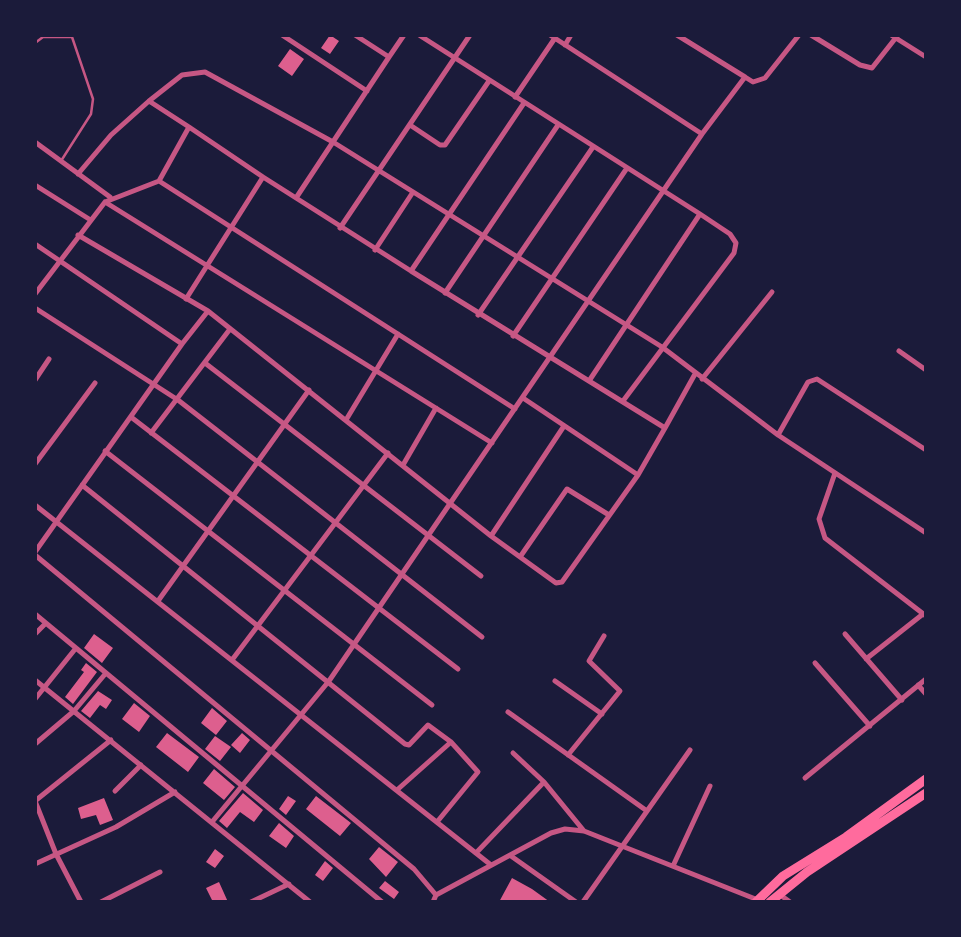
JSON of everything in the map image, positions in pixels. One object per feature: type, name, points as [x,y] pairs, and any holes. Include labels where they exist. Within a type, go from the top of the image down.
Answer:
[{"type":"highway","points":[[757,901],[783,876],[846,837],[926,779]]},
{"type":"highway","points":[[770,902],[926,793]]},
{"type":"street","points":[[282,35],[366,91]]},
{"type":"street","points":[[355,35],[389,57]]},
{"type":"street","points":[[296,198],[404,35]]},
{"type":"street","points":[[419,35],[700,214],[730,234],[736,243],[734,253],[623,401]]},
{"type":"street","points":[[341,228],[470,35]]},
{"type":"street","points":[[565,45],[571,35]]},
{"type":"street","points":[[677,35],[753,82],[765,78],[799,35]]},
{"type":"street","points":[[811,35],[860,65],[872,68],[895,36],[926,57]]},
{"type":"street","points":[[515,97],[553,37],[702,134]]},
{"type":"street","points":[[78,174],[111,135],[149,101],[182,75],[205,72],[333,142],[662,347],[778,435],[926,533]]},
{"type":"street","points":[[212,822],[244,787],[329,681],[452,505],[662,190],[745,77]]},
{"type":"street","points":[[410,125],[440,145],[445,145],[489,81]]},
{"type":"street","points":[[149,101],[375,250],[665,428]]},
{"type":"street","points":[[411,271],[524,103]]},
{"type":"street","points":[[445,293],[558,125]]},
{"type":"street","points":[[35,294],[89,219],[108,200],[159,181],[189,127]]},
{"type":"street","points":[[35,142],[108,200],[492,443]]},
{"type":"street","points":[[478,315],[593,146]]},
{"type":"street","points":[[513,336],[627,168]]},
{"type":"street","points":[[186,299],[263,177]]},
{"type":"street","points":[[159,181],[515,409]]},
{"type":"street","points":[[35,185],[89,219]]},
{"type":"street","points":[[375,250],[413,192]]},
{"type":"street","points":[[589,381],[700,214]]},
{"type":"street","points":[[78,235],[208,312],[491,536],[556,583],[562,582],[638,475],[695,374]]},
{"type":"street","points":[[35,244],[182,344]]},
{"type":"street","points":[[702,379],[772,292]]},
{"type":"street","points":[[35,308],[152,386],[178,400],[482,637]]},
{"type":"street","points":[[208,312],[105,451],[35,554],[414,869],[436,895]]},
{"type":"street","points":[[151,433],[230,329]]},
{"type":"street","points":[[346,420],[398,334]]},
{"type":"street","points":[[899,351],[926,370]]},
{"type":"street","points":[[35,380],[49,359]]},
{"type":"street","points":[[205,363],[428,538],[481,576]]},
{"type":"street","points":[[778,435],[808,382],[817,379],[926,450]]},
{"type":"street","points":[[35,464],[95,383]]},
{"type":"street","points":[[158,601],[309,390]]},
{"type":"street","points":[[523,398],[638,475]]},
{"type":"street","points":[[403,465],[436,408]]},
{"type":"street","points":[[131,417],[458,669]]},
{"type":"street","points":[[491,536],[564,426]]},
{"type":"street","points":[[105,451],[432,705]]},
{"type":"street","points":[[232,660],[387,453]]},
{"type":"street","points":[[835,473],[819,519],[825,538],[925,615],[866,659]]},
{"type":"street","points":[[82,485],[405,744],[409,745],[428,725],[451,742],[478,772],[438,822]]},
{"type":"street","points":[[520,556],[567,489],[609,514]]},
{"type":"street","points":[[35,505],[491,865]]},
{"type":"street","points":[[35,614],[382,902]]},
{"type":"street","points":[[35,634],[46,623]]},
{"type":"street","points":[[845,634],[902,700]]},
{"type":"street","points":[[568,755],[620,691],[589,661],[604,636]]},
{"type":"street","points":[[35,699],[46,689],[76,648]]},
{"type":"street","points":[[815,663],[870,726]]},
{"type":"street","points":[[35,744],[74,711],[106,673]]},
{"type":"street","points":[[805,778],[926,679]]},
{"type":"street","points":[[35,680],[310,902]]},
{"type":"street","points":[[555,681],[602,714]]},
{"type":"street","points":[[918,685],[926,694]]},
{"type":"street","points":[[508,712],[647,811]]},
{"type":"street","points":[[81,902],[56,855],[35,801],[111,740]]},
{"type":"street","points":[[397,790],[451,742]]},
{"type":"street","points":[[583,902],[624,848],[690,750]]},
{"type":"street","points":[[513,753],[544,782],[584,831]]},
{"type":"street","points":[[115,791],[141,765]]},
{"type":"street","points":[[476,853],[544,782]]},
{"type":"street","points":[[673,866],[710,786]]},
{"type":"street","points":[[35,864],[116,827],[175,792]]},
{"type":"street","points":[[433,902],[436,895],[551,833],[565,829],[584,831],[757,901]]},
{"type":"street","points":[[511,856],[576,902]]},
{"type":"street","points":[[101,902],[160,872]]},
{"type":"street","points":[[251,902],[289,884]]},
{"type":"street","points":[[779,894],[790,902]]},
{"type":"lane","points":[[35,43],[43,37],[72,37],[93,99],[91,114],[61,161]]},
{"type":"building","points":[[330,35],[339,41],[330,54],[321,48]]},
{"type":"building","points":[[290,49],[304,59],[292,76],[278,66]]},
{"type":"building","points":[[94,634],[113,648],[102,663],[84,648]]},
{"type":"building","points":[[86,663],[97,672],[73,704],[65,697],[84,672],[81,670]]},
{"type":"building","points":[[98,691],[112,700],[106,709],[100,705],[90,718],[81,711]]},
{"type":"building","points":[[134,703],[150,716],[139,732],[122,719]]},
{"type":"building","points":[[212,708],[227,721],[216,735],[201,723]]},
{"type":"building","points":[[167,733],[199,757],[188,772],[156,747]]},
{"type":"building","points":[[242,733],[250,740],[240,753],[231,745]]},
{"type":"building","points":[[215,736],[231,747],[220,761],[205,749]]},
{"type":"building","points":[[214,769],[235,787],[224,800],[203,783]]},
{"type":"building","points":[[243,793],[263,810],[254,822],[240,812],[227,828],[219,821]]},
{"type":"building","points":[[288,796],[296,801],[286,815],[279,809]]},
{"type":"building","points":[[316,796],[351,823],[340,836],[306,809]]},
{"type":"building","points":[[104,798],[113,820],[100,825],[96,815],[81,819],[78,808]]},
{"type":"building","points":[[279,823],[294,836],[286,848],[269,836]]},
{"type":"building","points":[[379,847],[398,862],[386,877],[369,859]]},
{"type":"building","points":[[215,849],[224,856],[215,868],[206,862]]},
{"type":"building","points":[[325,861],[333,868],[323,881],[315,875]]},
{"type":"building","points":[[512,878],[532,889],[550,902],[499,902]]},
{"type":"building","points":[[385,881],[399,892],[394,899],[379,888]]},
{"type":"building","points":[[219,882],[228,902],[213,902],[206,888]]}]
